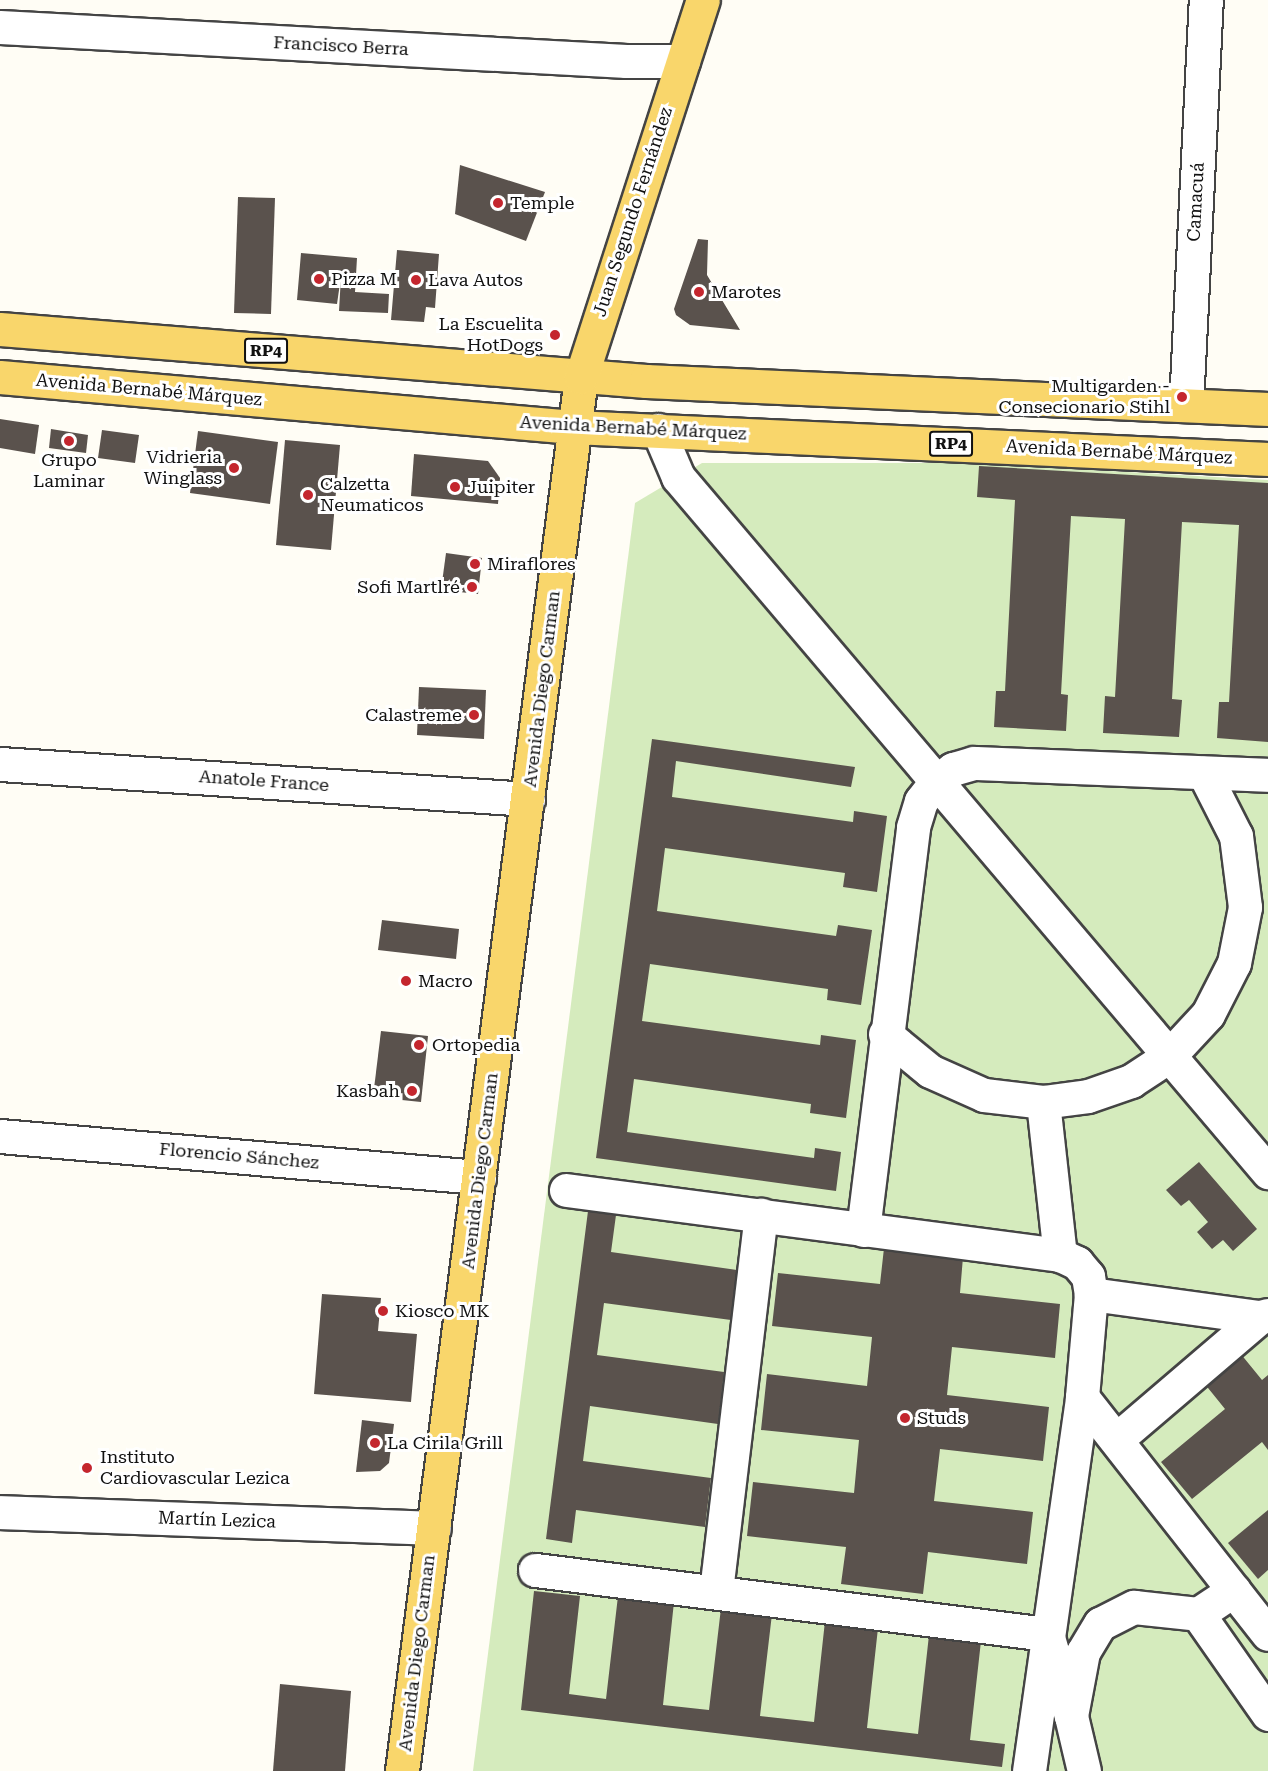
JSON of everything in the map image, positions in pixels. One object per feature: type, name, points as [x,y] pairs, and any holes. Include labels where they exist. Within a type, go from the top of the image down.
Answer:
[{"type":"main road","name":"Juan Segundo Fernández","points":[[573,427],[581,377],[703,0]]},
{"type":"main road","name":"RP4","points":[[0,329],[581,377],[1268,409]]},
{"type":"main road","name":"Avenida Bernabé Márquez","points":[[0,377],[573,427],[1268,459]]},
{"type":"main road","name":"Avenida Diego Carman","points":[[402,1771],[528,799],[573,427]]},
{"type":"street","name":"Camacuá","points":[[1186,405],[1206,0]]},
{"type":"street","name":"Francisco Berra","points":[[0,27],[627,61],[683,61]]},
{"type":"street","points":[[658,430],[678,477],[935,783],[1268,1172]]},
{"type":"street","points":[[863,1230],[885,1034],[913,827],[921,801],[935,783],[952,769],[974,763],[1268,775]]},
{"type":"street","name":"Anatole France","points":[[0,764],[528,799]]},
{"type":"street","points":[[885,1034],[930,1071],[984,1095],[1043,1102],[1088,1096],[1131,1081],[1169,1056],[1208,1014],[1256,913],[1236,836],[1204,773]]},
{"type":"street","points":[[1043,1102],[1060,1255]]},
{"type":"street","name":"Florencio Sánchez","points":[[0,1136],[479,1178]]},
{"type":"street","points":[[566,1190],[1060,1255],[1077,1263],[1088,1276],[1091,1294],[1082,1397],[1029,1771]]},
{"type":"street","points":[[716,1591],[761,1215]]},
{"type":"street","points":[[1091,1294],[1264,1316]]},
{"type":"street","points":[[1117,1439],[1264,1316]]},
{"type":"street","points":[[1082,1397],[1268,1634]]},
{"type":"street","name":"Martín Lezica","points":[[0,1512],[434,1528]]},
{"type":"street","points":[[535,1570],[1047,1634]]},
{"type":"street","points":[[1071,1716],[1083,1652],[1100,1624],[1134,1607],[1198,1614],[1234,1590]]},
{"type":"street","points":[[1198,1614],[1268,1714]]},
{"type":"street","points":[[1047,1634],[1084,1771]]},
{"type":"green space","points":[[702,463],[966,463],[1268,480],[1268,1771],[473,1771],[635,503]]},
{"type":"building","name":"Temple","points":[[460,165],[545,192],[526,241],[455,214]]},
{"type":"building","points":[[238,197],[275,198],[271,314],[234,313]]},
{"type":"building","name":"Marotes","points":[[698,239],[708,240],[707,275],[740,330],[690,325],[676,315],[674,309]]},
{"type":"building","name":"Lava Autos","points":[[397,250],[439,254],[435,308],[426,307],[424,322],[391,320]]},
{"type":"building","points":[[301,253],[357,258],[355,292],[389,294],[388,313],[339,311],[341,276],[337,304],[297,300]]},
{"type":"building","points":[[0,419],[39,425],[35,454],[0,448]]},
{"type":"building","name":"Grupo Laminar","points":[[51,429],[88,435],[86,453],[49,448]]},
{"type":"building","points":[[102,430],[139,435],[135,463],[98,458]]},
{"type":"building","name":"Vidrieria Winglass","points":[[198,431],[278,442],[270,504],[190,493]]},
{"type":"building","name":"Calzetta Neumaticos","points":[[285,440],[340,445],[331,550],[276,545]]},
{"type":"building","name":"Juipiter","points":[[414,454],[488,461],[500,478],[498,504],[411,496]]},
{"type":"building","points":[[979,466],[1268,483],[1268,742],[1217,738],[1219,702],[1229,702],[1239,525],[1182,522],[1172,699],[1182,700],[1179,737],[1103,733],[1105,696],[1115,697],[1125,519],[1071,516],[1061,694],[1068,695],[1066,731],[994,727],[996,691],[1005,691],[1015,500],[977,497]]},
{"type":"building","points":[[446,553],[482,558],[478,594],[441,590]]},
{"type":"building","points":[[419,687],[486,690],[484,739],[417,735]]},
{"type":"building","points":[[652,739],[855,767],[851,787],[676,761],[672,797],[853,822],[854,811],[887,816],[877,892],[843,887],[845,873],[665,848],[657,911],[836,936],[838,925],[872,930],[861,1005],[827,1000],[828,989],[650,964],[642,1021],[820,1045],[821,1035],[856,1040],[846,1118],[810,1113],[811,1104],[634,1079],[627,1132],[814,1158],[815,1148],[841,1152],[836,1191],[596,1158]]},
{"type":"building","points":[[382,920],[459,929],[456,959],[378,950]]},
{"type":"building","points":[[381,1031],[428,1036],[421,1102],[373,1097]]},
{"type":"building","points":[[1199,1162],[1257,1229],[1233,1251],[1223,1240],[1212,1249],[1197,1232],[1208,1222],[1189,1200],[1181,1206],[1166,1190]]},
{"type":"building","points":[[588,1211],[616,1215],[611,1252],[737,1270],[731,1320],[604,1303],[597,1355],[724,1372],[718,1424],[590,1406],[583,1461],[711,1478],[705,1527],[576,1510],[572,1543],[546,1539]]},
{"type":"building","name":"Studs","points":[[884,1248],[963,1257],[960,1293],[1060,1304],[1055,1358],[952,1347],[947,1395],[1049,1407],[1043,1461],[940,1449],[934,1501],[1033,1512],[1027,1564],[928,1552],[923,1594],[841,1584],[846,1547],[747,1536],[753,1482],[854,1493],[859,1440],[761,1430],[767,1374],[867,1386],[872,1337],[772,1326],[778,1273],[880,1284]]},
{"type":"building","points":[[322,1294],[381,1298],[378,1331],[417,1334],[411,1402],[314,1394]]},
{"type":"building","points":[[1240,1353],[1262,1380],[1268,1375],[1268,1450],[1262,1442],[1192,1499],[1161,1462],[1225,1409],[1204,1383]]},
{"type":"building","name":"La Cirila Grill","points":[[362,1420],[394,1424],[389,1463],[380,1471],[356,1472]]},
{"type":"building","points":[[1268,1510],[1268,1570],[1258,1579],[1228,1543]]},
{"type":"building","points":[[534,1591],[580,1596],[569,1694],[606,1699],[618,1596],[674,1602],[663,1705],[709,1710],[721,1608],[772,1614],[760,1716],[814,1722],[825,1621],[878,1628],[867,1728],[918,1734],[929,1635],[981,1641],[970,1740],[1005,1744],[1002,1767],[521,1710]]},
{"type":"building","points":[[280,1684],[351,1691],[345,1771],[273,1771]]},
{"type":"place","name":"Temple","points":[[498,203]]},
{"type":"place","name":"Pizza M","points":[[319,279]]},
{"type":"place","name":"Lava Autos","points":[[416,280]]},
{"type":"place","name":"Marotes","points":[[699,292]]},
{"type":"place","name":"La Escuelita HotDogs","points":[[555,335]]},
{"type":"place","name":"Multigarden - Consecionario Stihl","points":[[1182,397]]},
{"type":"place","name":"Grupo Laminar","points":[[69,441]]},
{"type":"place","name":"Vidrieria Winglass","points":[[234,468]]},
{"type":"place","name":"Juipiter","points":[[455,487]]},
{"type":"place","name":"Calzetta Neumaticos","points":[[308,495]]},
{"type":"place","name":"Miraflores","points":[[475,564]]},
{"type":"place","name":"Sofi Martlré","points":[[472,587]]},
{"type":"place","name":"Calastreme","points":[[474,715]]},
{"type":"place","name":"Macro","points":[[406,981]]},
{"type":"place","name":"Ortopedia","points":[[419,1045]]},
{"type":"place","name":"Kasbah","points":[[412,1091]]},
{"type":"place","name":"Kiosco MK","points":[[383,1311]]},
{"type":"place","name":"Studs","points":[[905,1418]]},
{"type":"place","name":"La Cirila Grill","points":[[375,1443]]},
{"type":"place","name":"Instituto Cardiovascular Lezica","points":[[87,1468]]}]
